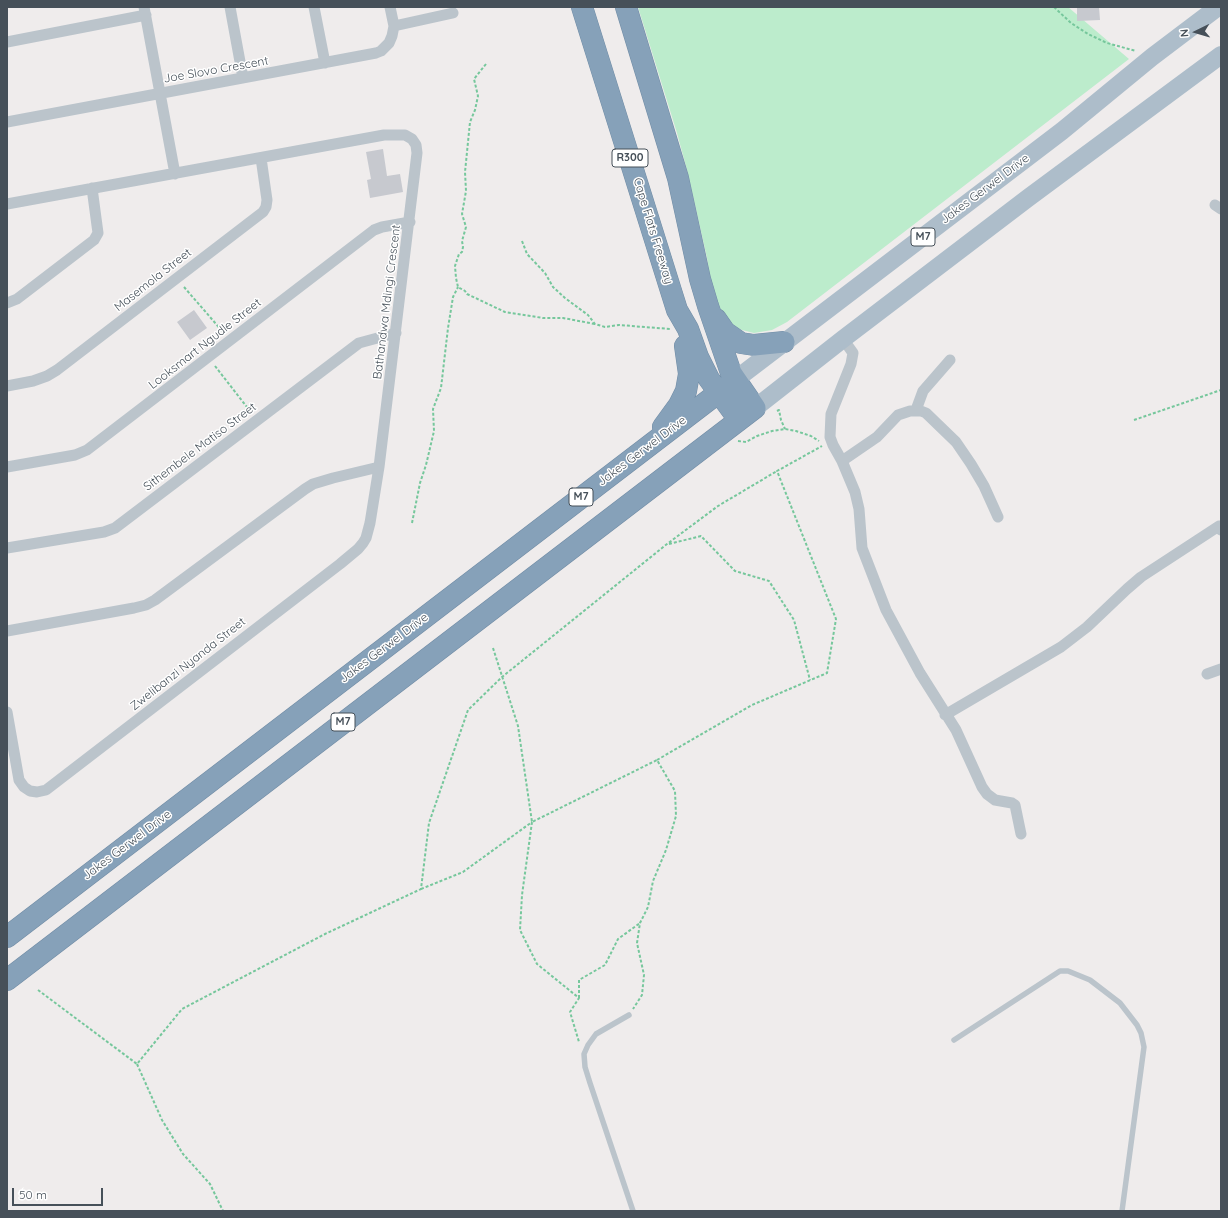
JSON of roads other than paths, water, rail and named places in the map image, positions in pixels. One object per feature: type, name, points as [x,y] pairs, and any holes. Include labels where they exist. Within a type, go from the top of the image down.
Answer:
[{"type":"highway","name":"Cape Flats Freeway","points":[[582,7],[677,310],[688,329],[703,368],[718,393],[739,420]]},
{"type":"highway","points":[[626,7],[678,178],[700,279],[708,306],[728,365],[735,380],[755,408]]},
{"type":"highway","points":[[708,306],[725,332],[741,343],[754,345],[784,342]]},
{"type":"highway","points":[[653,443],[679,405],[688,385],[688,358],[677,310]]},
{"type":"highway","name":"Jakes Gerwel Drive","points":[[7,937],[735,380]]},
{"type":"highway","name":"M7","points":[[7,980],[755,408]]},
{"type":"main road","name":"Jakes Gerwel Drive","points":[[735,380],[1049,140],[1152,57],[1218,7]]},
{"type":"main road","name":"M7","points":[[755,408],[1028,198],[1221,55]]},
{"type":"street","points":[[230,7],[243,78]]},
{"type":"street","points":[[314,7],[325,63]]},
{"type":"street","points":[[390,7],[394,26],[453,14]]},
{"type":"street","points":[[7,42],[145,11],[175,174]]},
{"type":"street","name":"Joe Slovo Crescent","points":[[7,122],[376,53],[381,51],[388,43],[392,36],[394,26]]},
{"type":"street","name":"Bathandwa Mdingi Crescent","points":[[7,204],[384,135],[406,135],[412,139],[416,145],[417,153],[410,222],[379,467]]},
{"type":"street","name":"Masemola Street","points":[[7,386],[33,381],[58,370],[263,212],[266,207],[267,200],[261,158]]},
{"type":"street","points":[[7,303],[17,299],[94,240],[98,233],[92,188]]},
{"type":"street","name":"Looksmart Ngudle Street","points":[[7,467],[75,455],[87,450],[374,230],[382,226],[410,222]]},
{"type":"street","name":"Sithembele Matiso Street","points":[[7,548],[104,532],[115,528],[359,343],[396,333]]},
{"type":"street","points":[[843,339],[853,353],[851,364],[831,414],[830,437],[855,492],[862,548],[886,610],[920,673],[945,715],[956,730],[982,787],[987,794],[995,800],[1012,803],[1015,805],[1021,834]]},
{"type":"street","points":[[916,410],[923,391],[950,360]]},
{"type":"street","points":[[842,461],[877,437],[898,415],[916,410],[926,413],[956,442],[984,486],[998,517]]},
{"type":"street","points":[[7,631],[146,605],[155,600],[313,484],[379,467]]},
{"type":"street","name":"Zwelibanzi Nyanda Street","points":[[7,712],[19,780],[24,787],[30,791],[38,792],[46,790],[358,549],[366,538],[370,523],[379,467]]},
{"type":"street","points":[[945,715],[1061,647],[1087,627],[1141,577],[1220,527]]},
{"type":"street","points":[[1207,674],[1221,669]]},
{"type":"lane","points":[[954,1040],[1060,971],[1068,970],[1090,980],[1120,1003],[1137,1025],[1141,1033],[1144,1047],[1122,1211]]},
{"type":"lane","points":[[629,1015],[596,1034],[586,1049],[584,1059],[590,1083],[633,1211]]}]
